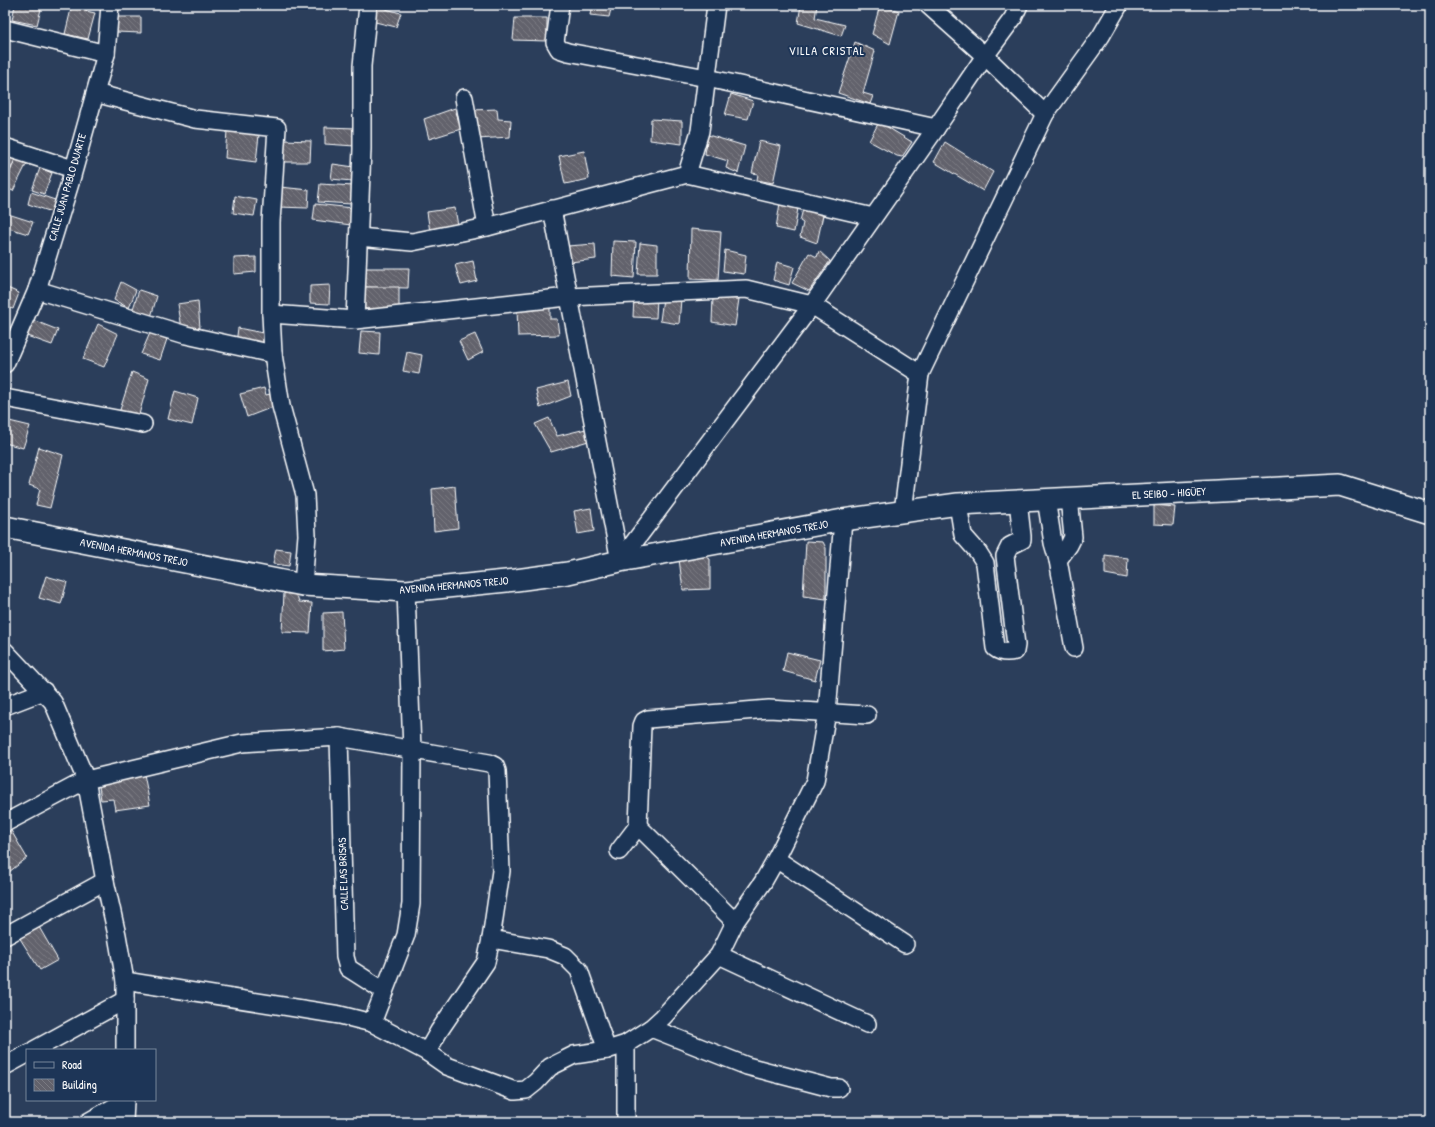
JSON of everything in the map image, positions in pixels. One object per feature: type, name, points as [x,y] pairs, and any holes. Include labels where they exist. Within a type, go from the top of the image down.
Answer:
[{"type":"main road","name":"EL SEIBO - HIGÜEY","points":[[903,512],[958,504],[1340,485],[1430,513]]},
{"type":"main road","name":"AVENIDA HERMANOS TREJO","points":[[5,527],[303,585],[406,591],[516,580],[568,573],[620,561],[843,520],[903,512]]},
{"type":"street","name":"CALLE JUAN PABLO DUARTE","points":[[5,364],[37,290],[73,169],[106,54],[110,5]]},
{"type":"street","points":[[355,320],[362,149],[362,66],[368,5]]},
{"type":"street","points":[[560,5],[555,42],[559,49],[568,52],[707,78],[936,128]]},
{"type":"street","points":[[687,174],[700,131],[716,5]]},
{"type":"street","points":[[928,5],[985,56],[1045,114]]},
{"type":"street","points":[[620,561],[812,305],[1013,18],[1019,5]]},
{"type":"street","points":[[903,512],[920,374],[1045,114],[1101,36],[1119,5]]},
{"type":"street","points":[[5,29],[106,54]]},
{"type":"street","points":[[95,93],[195,120],[277,128],[271,222],[271,314],[273,354],[281,406],[305,495],[307,534],[303,585]]},
{"type":"street","points":[[464,98],[487,226]]},
{"type":"street","points":[[5,147],[73,169]]},
{"type":"street","points":[[359,237],[412,242],[487,226],[687,174],[873,217]]},
{"type":"street","points":[[552,209],[620,561]]},
{"type":"street","points":[[271,314],[355,320],[568,297],[746,289],[812,305],[920,374]]},
{"type":"street","points":[[37,290],[186,336],[273,354]]},
{"type":"street","points":[[5,398],[143,424]]},
{"type":"street","points":[[1058,560],[1073,537],[1069,498]]},
{"type":"street","points":[[1046,499],[1053,543],[1058,560],[1074,648]]},
{"type":"street","points":[[958,504],[963,535],[978,552],[985,563],[995,648],[1000,652],[1008,653],[1015,650],[1016,646],[1005,556],[1010,546],[1022,540],[1018,501]]},
{"type":"street","points":[[125,981],[340,1015],[372,1023],[427,1052],[447,1066],[515,1091],[526,1090],[550,1067],[574,1055],[607,1050],[626,1044],[650,1028],[663,1016],[719,955],[734,922],[763,882],[776,859],[815,781],[827,712],[843,520]]},
{"type":"street","points":[[985,563],[1006,564]]},
{"type":"street","points":[[372,1023],[406,935],[411,904],[412,750],[406,591]]},
{"type":"street","points":[[5,650],[53,702],[86,780],[104,881],[117,935],[125,981],[125,1049]]},
{"type":"street","points":[[5,706],[44,691]]},
{"type":"street","points":[[619,851],[638,826],[642,726],[644,721],[648,719],[769,709],[867,715]]},
{"type":"street","points":[[5,823],[86,780],[242,743],[339,737],[489,763],[495,766],[497,771],[501,871],[486,962],[439,1031],[427,1052]]},
{"type":"street","name":"CALLE LAS BRISAS","points":[[339,737],[346,957],[348,968],[384,991]]},
{"type":"street","points":[[638,826],[734,922]]},
{"type":"street","points":[[776,859],[905,944]]},
{"type":"street","points":[[5,936],[104,881]]},
{"type":"street","points":[[491,939],[548,949],[565,956],[579,970],[607,1050]]},
{"type":"street","points":[[719,955],[867,1024]]},
{"type":"street","points":[[36,1049],[125,1000]]},
{"type":"street","points":[[650,1028],[747,1066],[831,1088],[839,1088]]},
{"type":"street","points":[[626,1044],[626,1122]]},
{"type":"street","points":[[5,1066],[26,1055]]},
{"type":"street","points":[[88,1122],[123,1101]]},
{"type":"street","points":[[124,1122],[125,1101]]},
{"type":"building","points":[[15,5],[42,5],[37,25],[12,20]]},
{"type":"building","points":[[72,5],[88,5],[86,11],[95,13],[88,39],[65,34]]},
{"type":"building","points":[[592,5],[612,5],[609,17],[590,15]]},
{"type":"building","points":[[801,5],[817,5],[815,18],[845,25],[841,36],[798,23]]},
{"type":"building","points":[[880,5],[899,11],[890,44],[872,34]]},
{"type":"building","points":[[374,6],[401,13],[396,27],[371,21]]},
{"type":"building","points":[[116,17],[141,17],[141,33],[116,32]]},
{"type":"building","points":[[515,18],[547,18],[547,41],[513,40]]},
{"type":"building","points":[[855,42],[875,51],[863,93],[873,96],[870,104],[838,93]]},
{"type":"building","points":[[731,94],[753,101],[748,119],[725,115]]},
{"type":"building","points":[[455,108],[461,129],[429,139],[424,119]]},
{"type":"building","points":[[497,109],[498,119],[511,120],[510,137],[477,139],[473,110]]},
{"type":"building","points":[[651,119],[682,121],[682,144],[650,140]]},
{"type":"building","points":[[879,122],[912,142],[902,157],[897,156],[869,141]]},
{"type":"building","points":[[325,127],[356,128],[355,146],[325,144]]},
{"type":"building","points":[[227,131],[259,135],[256,162],[225,158]]},
{"type":"building","points":[[708,135],[745,146],[738,173],[726,168],[728,161],[705,154]]},
{"type":"building","points":[[283,140],[311,141],[310,162],[281,162]]},
{"type":"building","points":[[759,141],[781,146],[773,183],[757,180],[758,174],[752,173]]},
{"type":"building","points":[[945,142],[993,172],[983,191],[934,162]]},
{"type":"building","points":[[584,151],[589,179],[565,184],[559,156]]},
{"type":"building","points":[[5,153],[15,159],[5,183]]},
{"type":"building","points":[[16,158],[27,163],[13,191],[5,187],[5,183]]},
{"type":"building","points":[[333,164],[354,167],[352,181],[331,179]]},
{"type":"building","points":[[40,168],[52,173],[44,194],[32,190]]},
{"type":"building","points":[[320,184],[354,186],[352,204],[318,202]]},
{"type":"building","points":[[280,187],[309,190],[308,208],[278,207]]},
{"type":"building","points":[[31,192],[55,200],[52,212],[28,204]]},
{"type":"building","points":[[235,196],[257,200],[254,216],[233,213]]},
{"type":"building","points":[[780,203],[798,208],[794,232],[776,228]]},
{"type":"building","points":[[315,204],[353,208],[351,225],[313,220]]},
{"type":"building","points":[[455,208],[458,226],[430,232],[427,212]]},
{"type":"building","points":[[803,209],[823,215],[817,243],[800,237],[803,223],[800,221]]},
{"type":"building","points":[[5,213],[33,222],[28,234],[5,227]]},
{"type":"building","points":[[691,229],[721,232],[718,280],[690,279]]},
{"type":"building","points":[[613,241],[636,242],[634,278],[612,276]]},
{"type":"building","points":[[640,243],[657,245],[657,274],[638,274]]},
{"type":"building","points":[[595,244],[596,259],[570,262],[567,246]]},
{"type":"building","points":[[725,250],[746,255],[744,274],[723,271]]},
{"type":"building","points":[[819,251],[830,261],[809,291],[792,283],[809,253],[817,257]]},
{"type":"building","points":[[256,257],[256,272],[234,274],[234,258]]},
{"type":"building","points":[[473,261],[477,281],[461,285],[455,265]]},
{"type":"building","points":[[777,262],[794,267],[789,285],[773,280]]},
{"type":"building","points":[[364,268],[409,268],[408,288],[364,287]]},
{"type":"building","points":[[121,282],[136,290],[129,308],[114,300]]},
{"type":"building","points":[[330,285],[329,304],[310,303],[310,286]]},
{"type":"building","points":[[5,287],[19,293],[13,309],[5,306]]},
{"type":"building","points":[[364,287],[399,287],[399,308],[360,309]]},
{"type":"building","points":[[139,290],[157,296],[151,317],[132,312]]},
{"type":"building","points":[[634,297],[657,298],[656,318],[633,317]]},
{"type":"building","points":[[713,297],[739,299],[735,326],[712,322]]},
{"type":"building","points":[[663,298],[681,299],[679,324],[660,321]]},
{"type":"building","points":[[198,301],[200,328],[181,328],[177,304]]},
{"type":"building","points":[[550,306],[550,319],[557,319],[559,335],[518,336],[517,308]]},
{"type":"building","points":[[30,319],[58,330],[52,345],[24,335]]},
{"type":"building","points":[[98,324],[118,334],[104,367],[83,359]]},
{"type":"building","points":[[238,328],[268,334],[266,347],[236,343]]},
{"type":"building","points":[[361,331],[380,332],[379,355],[359,353]]},
{"type":"building","points":[[150,333],[167,339],[160,360],[141,354]]},
{"type":"building","points":[[475,334],[483,352],[468,360],[459,341]]},
{"type":"building","points":[[407,352],[422,355],[419,374],[403,371]]},
{"type":"building","points":[[132,372],[149,379],[138,418],[119,413]]},
{"type":"building","points":[[568,382],[571,396],[540,408],[536,390]]},
{"type":"building","points":[[264,388],[266,395],[270,394],[273,407],[247,417],[240,394]]},
{"type":"building","points":[[175,391],[198,398],[192,425],[168,419]]},
{"type":"building","points":[[549,418],[557,436],[590,428],[592,440],[551,452],[535,424]]},
{"type":"building","points":[[5,420],[30,426],[23,448],[5,443]]},
{"type":"building","points":[[39,447],[63,455],[50,508],[36,505],[40,489],[29,485]]},
{"type":"building","points":[[455,486],[458,528],[434,531],[432,489]]},
{"type":"building","points":[[1154,505],[1175,507],[1173,525],[1154,524]]},
{"type":"building","points":[[591,508],[594,531],[578,534],[574,511]]},
{"type":"building","points":[[806,541],[823,542],[826,548],[826,599],[803,596]]},
{"type":"building","points":[[276,549],[291,551],[289,566],[273,564]]},
{"type":"building","points":[[1105,555],[1128,558],[1127,578],[1105,574]]},
{"type":"building","points":[[705,556],[710,559],[710,589],[683,590],[679,559]]},
{"type":"building","points":[[46,576],[67,582],[61,604],[39,598]]},
{"type":"building","points":[[284,593],[297,595],[299,602],[312,603],[310,633],[282,632]]},
{"type":"building","points":[[342,612],[344,649],[323,651],[323,613]]},
{"type":"building","points":[[787,652],[820,660],[815,680],[783,671]]},
{"type":"building","points":[[144,774],[150,805],[115,810],[113,799],[101,800],[99,786]]},
{"type":"building","points":[[9,827],[27,858],[9,872],[5,866],[5,830]]},
{"type":"building","points":[[39,927],[58,960],[40,970],[19,937]]},
{"type":"district","name":"VILLA CRISTAL","points":[[827,50]]}]
